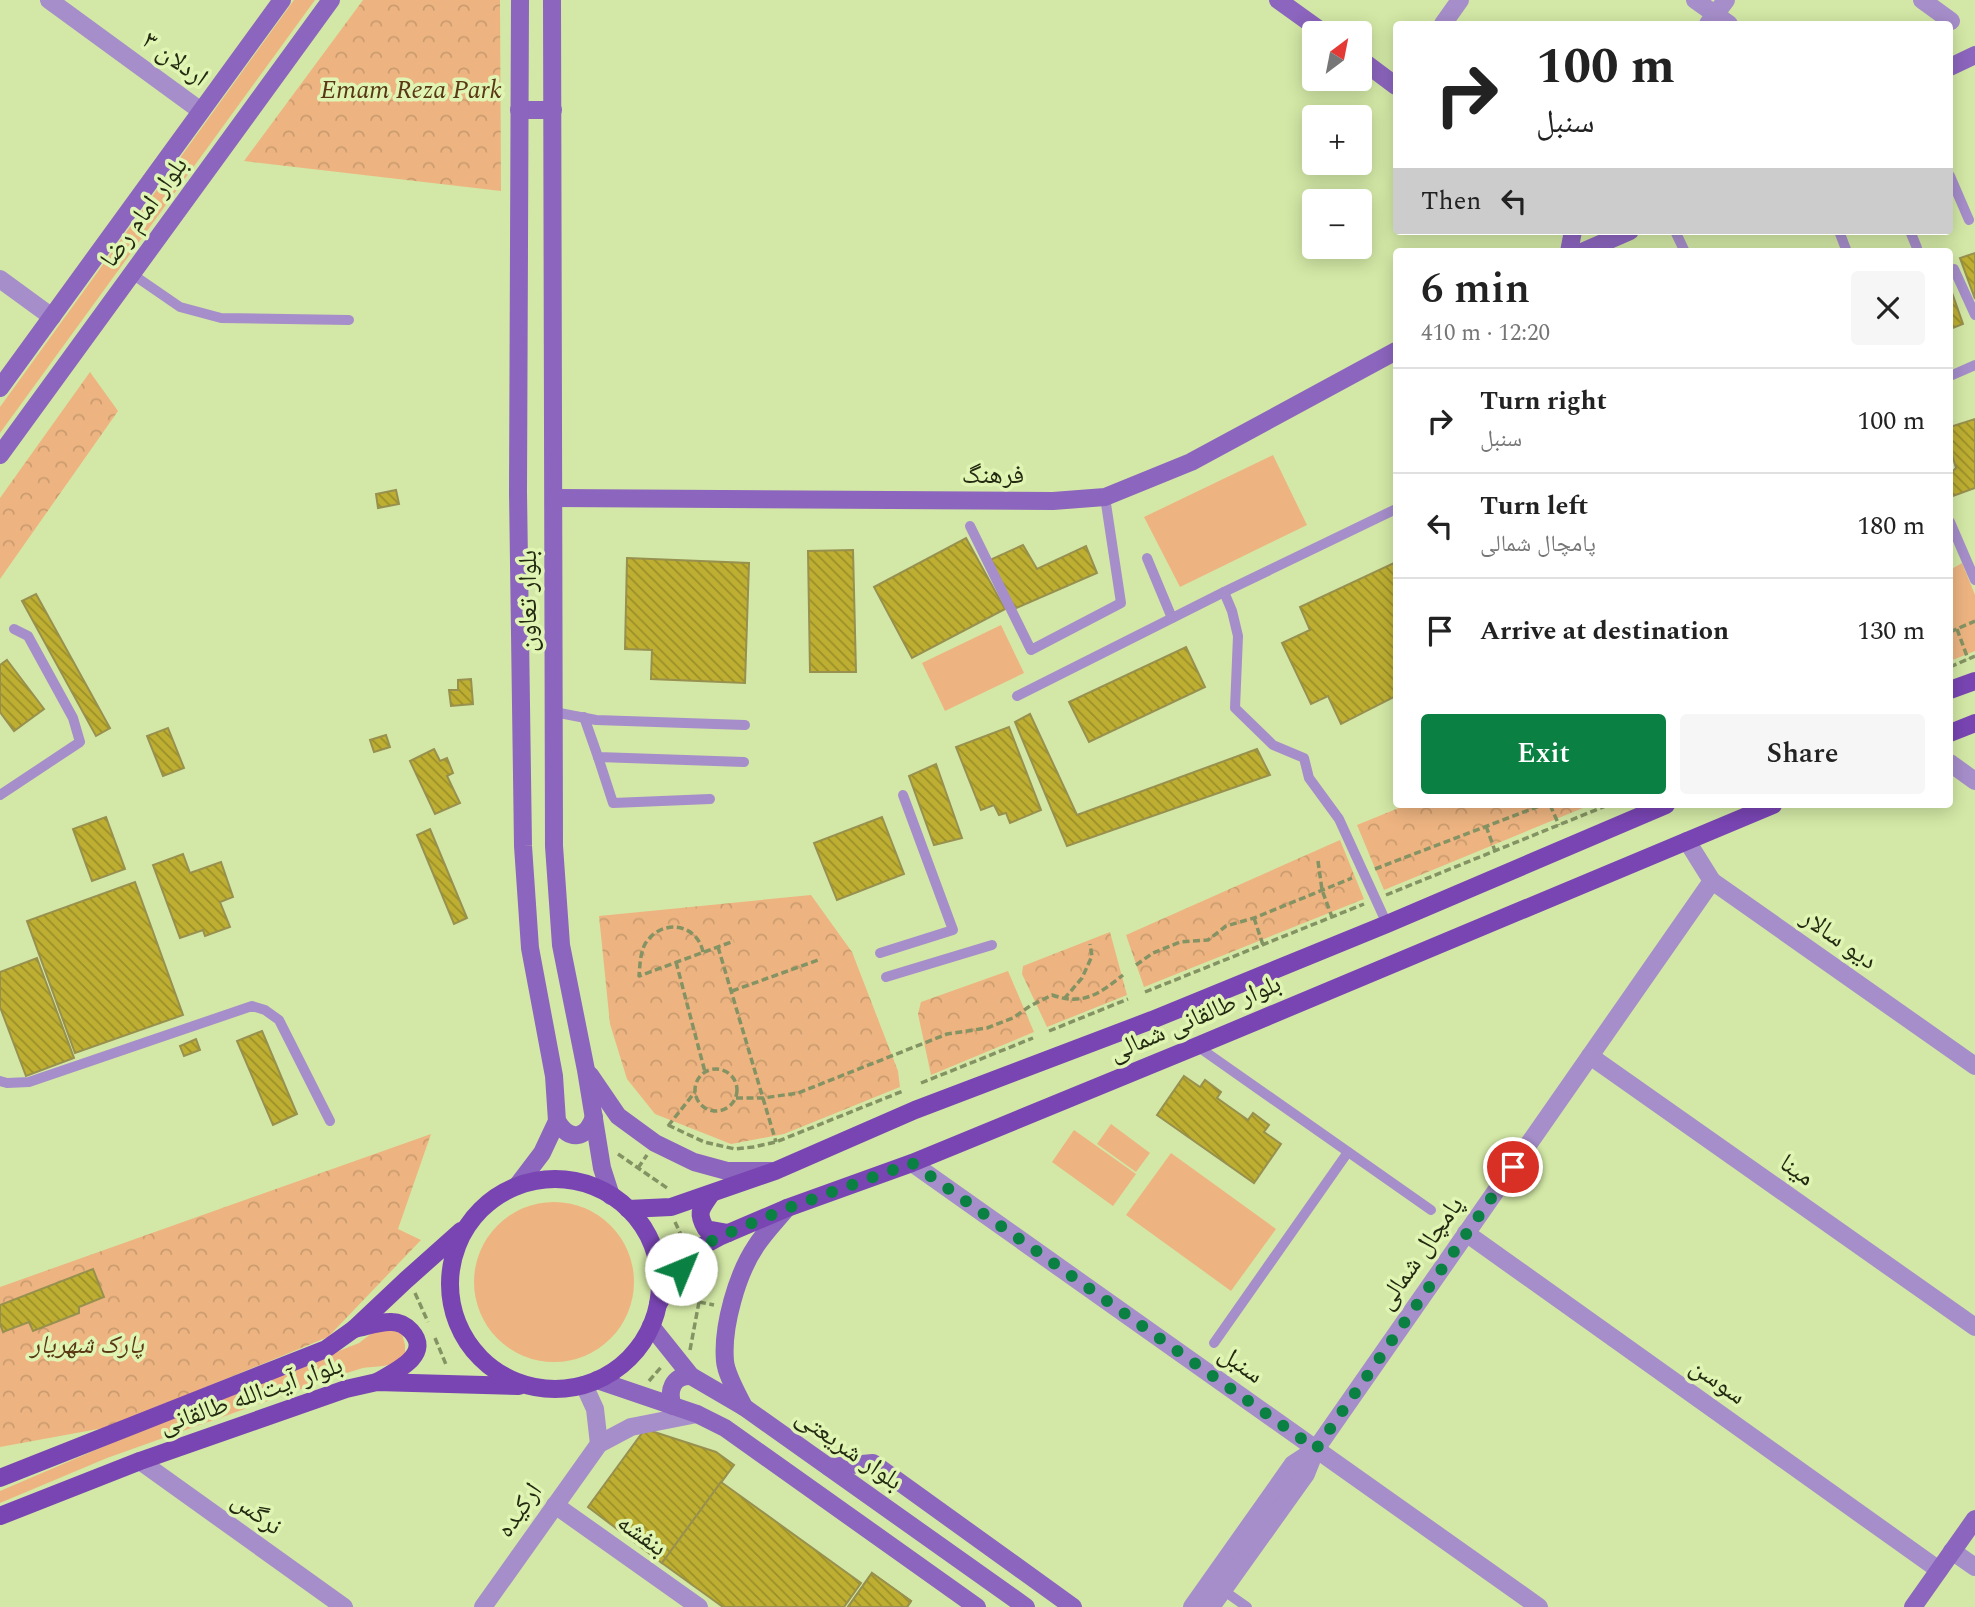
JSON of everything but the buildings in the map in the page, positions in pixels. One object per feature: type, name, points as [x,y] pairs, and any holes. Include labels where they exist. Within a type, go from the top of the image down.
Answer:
[{"type":"main road","name":"بلوار امام رضا","points":[[0,388],[282,0]]},
{"type":"main road","name":"بلوار امام رضا","points":[[0,456],[331,0]]},
{"type":"main road","name":"بلوار تعاون","points":[[517,1186],[542,1153],[557,1121],[554,1076],[530,948],[523,846],[519,492],[520,0]]},
{"type":"main road","name":"بلوار تعاون","points":[[552,0],[554,846],[561,945],[602,1168],[611,1196]]},
{"type":"main road","points":[[1278,0],[1307,21]]},
{"type":"main road","points":[[1953,66],[1975,55]]},
{"type":"main road","points":[[1372,68],[1393,84]]},
{"type":"main road","points":[[519,110],[553,110]]},
{"type":"main road","points":[[1587,248],[1604,235]]},
{"type":"main road","name":"فرهنگ","points":[[554,498],[1053,501],[1105,497],[1191,462],[1393,353]]},
{"type":"main road","points":[[1953,689],[1975,681]]},
{"type":"main road","points":[[1953,732],[1975,723]]},
{"type":"main road","name":"بلوار طالقانی شمالی","points":[[658,1304],[693,1251],[728,1233],[912,1163],[1766,808]]},
{"type":"main road","name":"بلوار طالقانی شمالی","points":[[628,1209],[671,1207],[775,1171],[915,1110],[1152,1020],[1387,924],[1647,809]]},
{"type":"main road","points":[[586,1070],[618,1116],[655,1143],[694,1162],[727,1171],[775,1171]]},
{"type":"main road","points":[[557,1121],[563,1130],[571,1135],[579,1135],[590,1129],[594,1117]]},
{"type":"main road","points":[[541,1180],[565,1180],[589,1185],[611,1196],[628,1209],[641,1225],[654,1253],[660,1283],[658,1304],[651,1326],[638,1349],[619,1367],[591,1382],[558,1389],[531,1386],[504,1376],[481,1359],[464,1336],[453,1309],[450,1280],[454,1252],[466,1227],[480,1210],[497,1196],[517,1186],[541,1180]]},
{"type":"main road","points":[[711,1194],[701,1209],[700,1219],[706,1229],[728,1233]]},
{"type":"main road","points":[[744,1407],[725,1363],[727,1327],[733,1300],[755,1247],[788,1208]]},
{"type":"main road","name":"بلوار آیت‌الله طالقانی","points":[[4,1475],[326,1349],[354,1329],[466,1227]]},
{"type":"main road","points":[[354,1329],[390,1321],[408,1328],[415,1336],[417,1343],[414,1357],[407,1365],[377,1382]]},
{"type":"main road","name":"بلوار شریعتی","points":[[651,1326],[691,1376],[744,1407],[1026,1607]]},
{"type":"main road","points":[[673,1406],[670,1395],[673,1384],[682,1376],[691,1376]]},
{"type":"main road","name":"بلوار آیت‌الله طالقانی","points":[[0,1516],[141,1461],[346,1389],[377,1382],[531,1386]]},
{"type":"main road","name":"بلوار شریعتی","points":[[591,1382],[697,1414],[725,1428],[977,1607]]},
{"type":"main road","points":[[829,1467],[873,1463],[1073,1607]]},
{"type":"main road","points":[[1913,1607],[1975,1519]]},
{"type":"street","name":"اردلان ۳","points":[[49,0],[201,111]]},
{"type":"street","points":[[1445,21],[1461,0]]},
{"type":"street","points":[[1695,0],[1720,16]]},
{"type":"street","points":[[1922,0],[1951,21]]},
{"type":"street","points":[[0,279],[52,317]]},
{"type":"street","points":[[1953,765],[1975,781]]},
{"type":"street","name":"دیو سالار","points":[[1687,841],[1712,881],[1975,1066]]},
{"type":"street","name":"پامچال شمالی","points":[[1211,1607],[1217,1586],[1293,1464],[1316,1449],[1712,881]]},
{"type":"street","name":"مینا","points":[[1590,1056],[1975,1327]]},
{"type":"street","name":"سنبل","points":[[912,1163],[1539,1607]]},
{"type":"street","name":"سوسن","points":[[1466,1233],[1939,1570]]},
{"type":"street","points":[[591,1382],[599,1444]]},
{"type":"street","name":"ارکیده","points":[[483,1607],[599,1444],[631,1427],[697,1414]]},
{"type":"street","name":"نرگس","points":[[141,1461],[344,1607]]},
{"type":"street","name":"بنفشه","points":[[555,1505],[699,1607]]},
{"type":"street","points":[[1952,1551],[1975,1567]]},
{"type":"street","name":"پامچال شمالی","points":[[1192,1607],[1217,1586]]},
{"type":"lane","points":[[1953,183],[1969,220]]},
{"type":"lane","points":[[1912,235],[1917,248]]},
{"type":"lane","points":[[1954,269],[1975,314]]},
{"type":"lane","points":[[132,274],[180,307],[221,318],[349,320]]},
{"type":"lane","points":[[1953,375],[1975,365]]},
{"type":"lane","points":[[970,526],[1031,650],[1121,603],[1105,497]]},
{"type":"lane","points":[[1017,696],[1393,510]]},
{"type":"lane","points":[[1953,529],[1975,580]]},
{"type":"lane","points":[[1147,558],[1172,618]]},
{"type":"lane","points":[[1224,592],[1238,636],[1235,708],[1273,745],[1304,758],[1309,778],[1339,819],[1387,924]]},
{"type":"lane","points":[[0,794],[80,742],[73,718],[28,636],[14,629]]},
{"type":"lane","points":[[554,712],[596,720],[745,725]]},
{"type":"lane","points":[[584,718],[613,803],[710,799]]},
{"type":"lane","points":[[598,757],[744,762]]},
{"type":"lane","points":[[880,953],[953,930],[903,796]]},
{"type":"lane","points":[[886,977],[992,945]]},
{"type":"lane","points":[[0,1080],[7,1083],[29,1082],[251,1006],[265,1010],[279,1020],[330,1121]]},
{"type":"lane","points":[[1197,1046],[1431,1210]]},
{"type":"lane","points":[[1214,1343],[1348,1152]]},
{"type":"lane","points":[[1217,1586],[1247,1607]]},
{"type":"path","points":[[1953,631],[1975,621]]},
{"type":"path","points":[[1957,629],[1968,659]]},
{"type":"path","points":[[1953,666],[1975,656]]},
{"type":"path","points":[[1136,965],[1153,953],[1180,942],[1208,940],[1226,926],[1254,918],[1534,808]]},
{"type":"path","points":[[1551,808],[1559,825]]},
{"type":"path","points":[[1386,895],[1601,808]]},
{"type":"path","points":[[1486,826],[1495,851]]},
{"type":"path","points":[[1318,861],[1322,890],[1332,917]]},
{"type":"path","points":[[1145,992],[1366,904]]},
{"type":"path","points":[[1254,918],[1263,945]]},
{"type":"path","points":[[703,952],[701,943],[690,932],[674,926],[664,929],[654,933],[646,944],[640,958],[639,976],[734,941]]},
{"type":"path","points":[[1064,999],[1082,978],[1092,956],[1090,944]]},
{"type":"path","points":[[718,947],[776,1142]]},
{"type":"path","points":[[732,991],[821,959]]},
{"type":"path","points":[[676,962],[705,1072]]},
{"type":"path","points":[[736,1098],[763,1098],[798,1093],[947,1034],[987,1028],[1013,1018],[1052,995],[1064,999],[1088,999],[1123,975]]},
{"type":"path","points":[[1049,1031],[1128,999]]},
{"type":"path","points":[[921,1083],[1033,1038]]},
{"type":"path","points":[[718,1069],[730,1074],[737,1085],[736,1098],[723,1111],[710,1111],[699,1104],[695,1092],[697,1080],[705,1072],[718,1069]]},
{"type":"path","points":[[668,1125],[704,1142],[735,1149],[753,1147],[776,1142],[902,1091]]},
{"type":"path","points":[[662,1133],[695,1092]]},
{"type":"path","points":[[610,1149],[667,1188],[668,1193]]},
{"type":"path","points":[[638,1168],[649,1153]]},
{"type":"path","points":[[674,1220],[683,1238]]},
{"type":"path","points":[[689,1357],[699,1302],[701,1262]]},
{"type":"path","points":[[646,1384],[663,1364]]},
{"type":"green space","points":[[294,0],[315,0],[0,433],[0,407]]},
{"type":"green space","name":"Emam Reza Park","points":[[363,0],[500,0],[501,191],[244,161]]},
{"type":"green space","points":[[90,372],[118,411],[0,579],[0,498]]},
{"type":"green space","points":[[1273,455],[1307,525],[1180,587],[1144,517]]},
{"type":"green space","points":[[1962,563],[1975,595],[1975,651],[1953,660],[1953,568]]},
{"type":"green space","points":[[1001,625],[1024,673],[945,711],[922,663]]},
{"type":"green space","points":[[1399,808],[1583,808],[1384,890],[1357,825]]},
{"type":"green space","points":[[1340,840],[1364,899],[1144,987],[1126,935]]},
{"type":"green space","points":[[811,895],[852,952],[898,1071],[900,1087],[784,1134],[731,1144],[655,1114],[627,1079],[610,1024],[599,916]]},
{"type":"green space","points":[[1110,932],[1127,995],[1047,1027],[1022,974],[1023,966]]},
{"type":"green space","points":[[1008,971],[1034,1032],[931,1075],[918,1014],[921,1002]]},
{"type":"green space","points":[[1111,1124],[1150,1153],[1136,1172],[1097,1144]]},
{"type":"green space","points":[[1074,1130],[1136,1174],[1113,1206],[1052,1162]]},
{"type":"green space","name":"پارک شهریار","points":[[431,1134],[398,1229],[421,1240],[328,1337],[109,1427],[0,1447],[0,1287]]},
{"type":"green space","points":[[1171,1153],[1276,1229],[1231,1291],[1126,1215]]},
{"type":"green space","points":[[554,1202],[585,1208],[611,1225],[628,1251],[634,1282],[628,1313],[611,1339],[585,1356],[554,1362],[523,1356],[497,1339],[480,1313],[474,1282],[480,1251],[497,1225],[523,1208]]},
{"type":"green space","points":[[389,1329],[402,1334],[405,1345],[405,1354],[390,1364],[340,1375],[107,1458],[0,1503],[0,1491],[184,1412],[359,1343],[376,1330]]},
{"type":"route","points":[[681,1269],[693,1251],[719,1237],[788,1208],[912,1163],[1316,1449],[1513,1167]]}]
